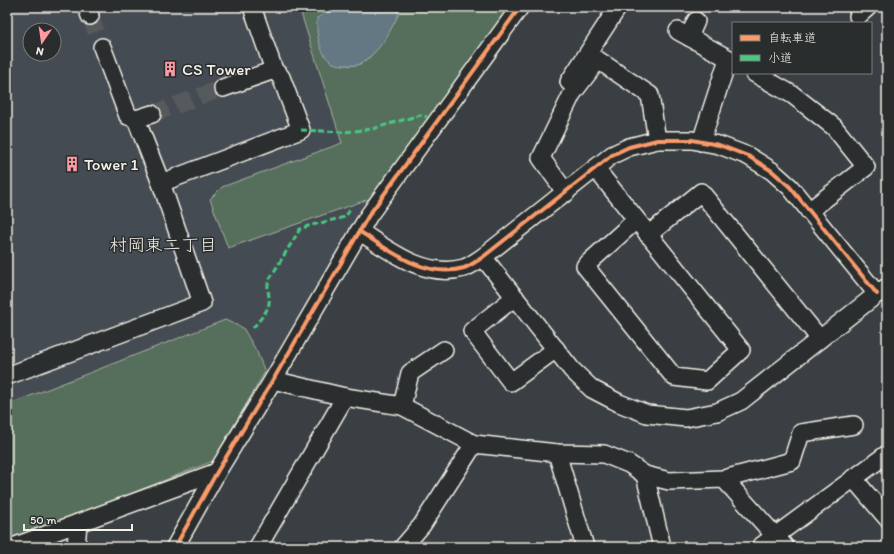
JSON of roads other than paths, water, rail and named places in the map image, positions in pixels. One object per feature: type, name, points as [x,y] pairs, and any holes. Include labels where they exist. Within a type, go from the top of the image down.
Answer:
[{"type":"street","points":[[161,183],[301,130],[281,77],[274,70],[252,7]]},
{"type":"street","points":[[175,547],[217,472],[273,380],[369,215],[520,7]]},
{"type":"street","points":[[542,131],[559,96],[618,7]]},
{"type":"street","points":[[696,22],[683,34],[730,60],[700,142]]},
{"type":"street","points":[[7,376],[202,303],[161,183],[144,117],[128,116],[102,47]]},
{"type":"street","points":[[566,193],[541,158],[572,94],[598,60],[650,94],[657,140]]},
{"type":"street","points":[[223,88],[274,70]]},
{"type":"street","points":[[756,74],[793,95],[834,127],[866,167],[809,211]]},
{"type":"street","points":[[359,231],[418,266],[436,270],[451,270],[466,267],[483,257],[566,193],[612,155],[629,147],[657,140],[692,140],[719,145],[748,156],[772,171],[790,187],[809,211],[882,290],[741,401],[717,412],[686,418],[647,414],[619,403],[592,389],[572,370],[483,257]]},
{"type":"street","points":[[596,169],[740,350],[707,381],[674,377],[585,266],[636,220]]},
{"type":"street","points":[[648,235],[700,192],[820,339]]},
{"type":"street","points":[[515,297],[472,331],[511,382],[556,349]]},
{"type":"street","points":[[402,406],[410,373],[444,350]]},
{"type":"street","points":[[273,380],[345,396],[402,406],[474,444],[557,453],[604,454],[629,464],[645,475],[669,481],[724,479],[792,461],[801,433],[854,425]]},
{"type":"street","points":[[258,547],[345,396]]},
{"type":"street","points":[[403,547],[422,525],[474,444]]},
{"type":"street","points":[[557,453],[585,547]]},
{"type":"street","points":[[760,547],[780,541],[853,478],[887,454]]},
{"type":"street","points":[[13,547],[217,472]]},
{"type":"street","points":[[645,475],[662,547]]},
{"type":"street","points":[[853,478],[887,518]]},
{"type":"street","points":[[724,479],[780,541]]},
{"type":"street","points":[[76,547],[78,523]]},
{"type":"water","points":[[335,7],[392,7],[399,13],[384,41],[373,54],[359,65],[340,65],[333,63],[324,55],[319,43],[317,30],[317,18]]},
{"type":"tunnel","points":[[90,16],[102,47]]},
{"type":"tunnel","points":[[152,114],[223,88]]},
{"type":"place","name":"CS Tower","points":[[170,69]]},
{"type":"place","name":"Tower 1","points":[[72,164]]},
{"type":"district","name":"村岡東二丁目","points":[[163,245]]}]
